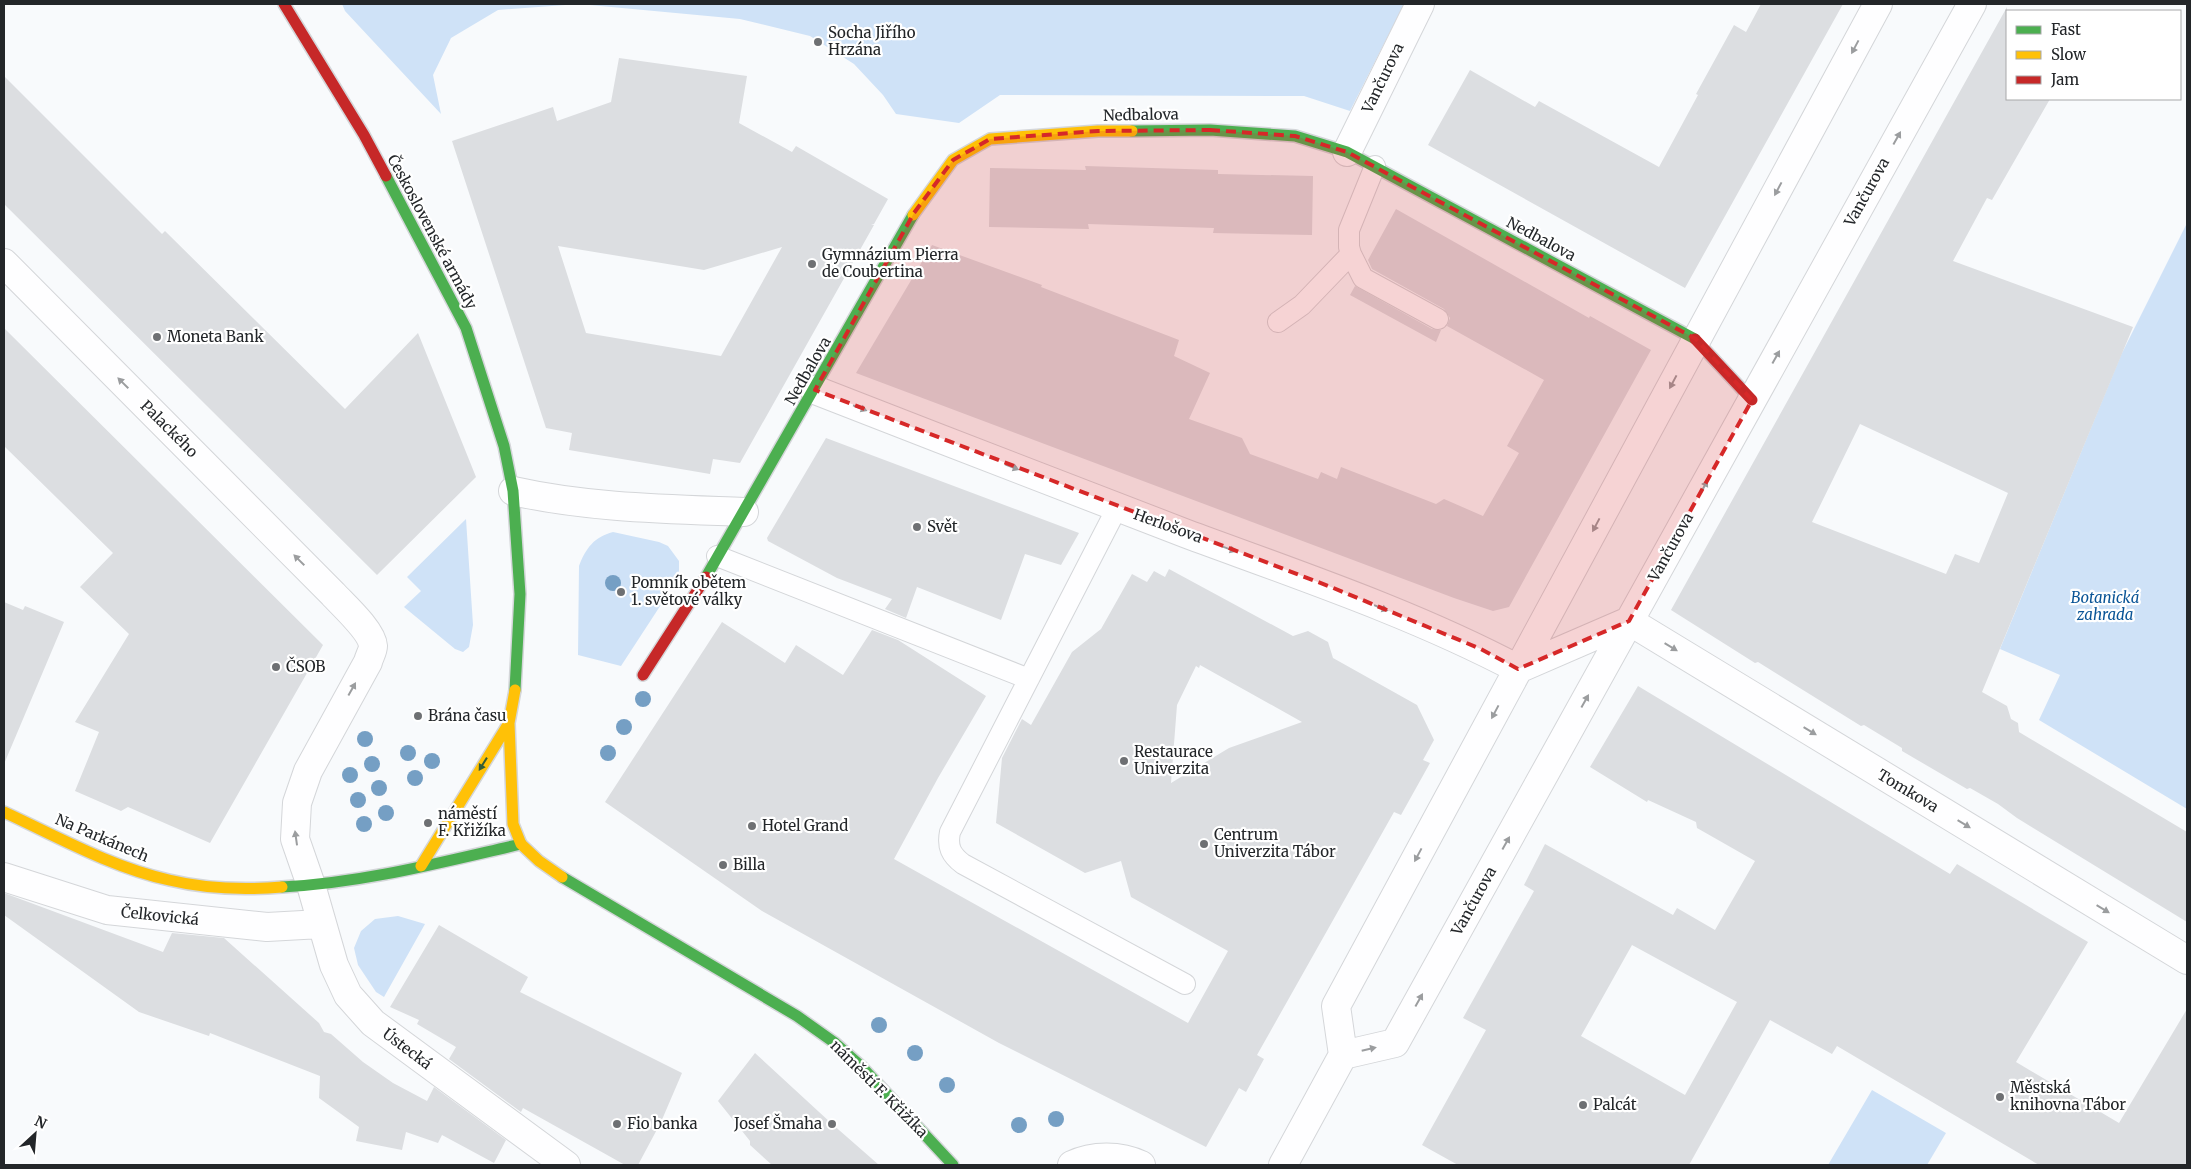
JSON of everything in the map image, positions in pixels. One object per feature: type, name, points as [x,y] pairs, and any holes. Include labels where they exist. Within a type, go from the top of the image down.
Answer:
[{"type":"main road","name":"Československé armády","points":[[284,4],[364,135],[466,328],[504,446],[512,491]]},
{"type":"main road","name":"Nedbalova","points":[[744,512],[914,213],[953,160],[990,139],[1098,131],[1210,130],[1295,136],[1347,152],[1696,340],[1752,400]]},
{"type":"main road","name":"náměstí F. Křižíka","points":[[512,491],[520,594],[515,687],[510,723],[510,805],[512,824],[521,844],[539,861],[563,878],[797,1016],[829,1038],[847,1053],[904,1110],[953,1165]]},
{"type":"main road","points":[[643,676],[691,602],[744,512]]},
{"type":"main road","points":[[421,866],[510,723]]},
{"type":"main road","name":"Na Parkánech","points":[[4,812],[121,866],[169,880],[208,888],[258,889],[311,885]]},
{"type":"main road","points":[[311,885],[421,866],[521,844]]},
{"type":"street","name":"Vančurova","points":[[1347,152],[1420,4]]},
{"type":"street","points":[[1283,1165],[1343,1055],[1336,1006],[1878,4]]},
{"type":"street","name":"Vančurova","points":[[1343,1055],[1395,1043],[1972,4]]},
{"type":"street","name":"Palackého","points":[[4,263],[333,594],[358,621],[372,641],[372,651],[308,771],[297,804],[295,839],[311,885]]},
{"type":"street","name":"Herlošova","points":[[815,390],[1117,508],[1330,587],[1481,649],[1518,669]]},
{"type":"street","points":[[512,491],[546,498],[623,507],[744,512]]},
{"type":"street","points":[[1518,669],[1629,621]]},
{"type":"street","name":"Tomkova","points":[[1629,621],[2187,960]]},
{"type":"street","name":"Čelkovická","points":[[4,877],[107,910],[267,927],[321,924]]},
{"type":"street","name":"Ústecká","points":[[311,885],[334,965],[348,995],[373,1023],[566,1165]]},
{"type":"street","points":[[1072,1165],[1100,1157],[1131,1160],[1141,1165]]},
{"type":"lane","points":[[1375,166],[1349,230],[1351,254],[1363,278],[1438,319]]},
{"type":"lane","points":[[1278,322],[1302,306],[1351,254]]},
{"type":"lane","points":[[1117,508],[950,832],[948,842],[950,852],[963,864],[1185,984]]},
{"type":"lane","points":[[717,556],[1029,679]]},
{"type":"highlighted area","points":[[1210,130],[1295,136],[1347,152],[1696,339],[1752,400],[1629,621],[1518,669],[1481,649],[1331,587],[815,390],[914,213],[953,160],[990,139],[1098,131]]},
{"type":"green space","points":[[342,4],[579,4],[498,10],[451,38],[433,75],[441,114],[345,11]]},
{"type":"green space","points":[[579,4],[1404,4],[1350,111],[1304,96],[1000,95],[959,123],[896,114],[883,95],[854,64],[810,36],[740,19]]},
{"type":"green space","name":"Botanická zahrada","points":[[2187,223],[2187,809],[2039,720],[2060,675],[2000,649],[2121,355]]},
{"type":"green space","points":[[466,519],[473,625],[469,647],[463,652],[455,649],[404,607],[421,591],[407,577]]},
{"type":"green space","points":[[613,532],[659,542],[668,546],[679,561],[679,571],[666,597],[621,666],[578,655],[579,566],[585,554],[596,540]]},
{"type":"green space","points":[[398,916],[425,924],[384,997],[376,992],[358,965],[354,948],[361,931],[375,919]]},
{"type":"green space","points":[[1872,1090],[1946,1133],[1927,1165],[1828,1165]]},
{"type":"building","points":[[1761,4],[1843,4],[1685,288],[1428,145],[1470,70],[1535,107],[1539,101],[1659,167],[1734,25],[1746,32]]},
{"type":"building","points":[[2007,7],[2006,100],[2049,100],[1992,200],[1987,198],[1953,261],[2133,327],[1982,692],[2007,706],[2011,719],[2018,723],[2019,732],[2187,832],[2187,922],[2017,818],[1998,804],[1970,788],[1967,789],[1758,662],[1755,663],[1671,610]],"holes":[[[1860,424],[2008,493],[1979,563],[1955,554],[1946,574],[1812,522]]]},
{"type":"building","name":"Gymnázium Pierra de Coubertina","points":[[619,58],[747,76],[739,123],[792,152],[796,146],[888,199],[874,224],[871,224],[874,225],[740,463],[713,459],[710,474],[569,450],[572,433],[546,428],[452,141],[553,107],[557,121],[611,102]],"holes":[[[558,246],[704,270],[782,247],[721,356],[586,333]]]},
{"type":"building","points":[[4,76],[162,234],[165,231],[345,409],[418,333],[476,477],[377,575],[4,204]]},
{"type":"building","points":[[1085,166],[1218,170],[1218,174],[1313,176],[1312,235],[1213,233],[1214,228],[1088,224],[1089,229],[989,227],[990,168],[1086,170]]},
{"type":"building","points":[[1396,209],[1589,318],[1590,316],[1651,350],[1509,607],[1493,611],[1454,598],[856,373],[932,245],[1042,285],[1041,287],[1179,340],[1174,356],[1210,373],[1189,419],[1242,438],[1250,454],[1318,479],[1321,472],[1337,479],[1341,467],[1436,504],[1444,499],[1483,516],[1519,453],[1507,446],[1544,380],[1447,326],[1450,318],[1444,309],[1372,269],[1368,260]]},
{"type":"building","points":[[1355,286],[1432,329],[1441,330],[1436,342],[1350,295]]},
{"type":"building","points":[[4,328],[323,645],[210,843],[128,807],[121,811],[75,791],[99,732],[75,722],[129,634],[80,587],[113,553],[4,446]]},
{"type":"building","name":"Svět","points":[[826,438],[1079,533],[1061,565],[1025,554],[1001,620],[917,587],[906,618],[885,609],[892,599],[837,578],[768,541],[767,538]]},
{"type":"building","points":[[1169,569],[1293,636],[1308,631],[1328,642],[1333,658],[1417,705],[1434,740],[1423,760],[1430,763],[1401,815],[1394,812],[1257,1055],[1264,1059],[1246,1092],[1239,1088],[1206,1147],[999,1043],[762,911],[605,802],[722,622],[785,663],[796,645],[843,675],[872,630],[898,640],[986,696],[894,859],[1188,1023],[1228,951],[1131,897],[1121,861],[1085,873],[996,823],[1002,758],[1022,719],[1031,725],[1072,652],[1101,629],[1132,574],[1147,582],[1154,571],[1165,577]],"holes":[[[1200,665],[1302,722],[1229,748],[1171,783],[1177,705],[1196,666],[1199,668]]]},
{"type":"building","points":[[4,602],[23,610],[25,606],[64,622],[4,764]]},
{"type":"building","points":[[1638,686],[1950,874],[1957,864],[2088,942],[2016,1062],[2119,1123],[2187,1009],[2187,1165],[2039,1165],[1837,1046],[1832,1054],[1770,1020],[1689,1165],[1458,1165],[1422,1145],[1486,1030],[1463,1018],[1534,891],[1524,885],[1545,844],[1673,915],[1677,908],[1715,930],[1755,861],[1697,828],[1696,822],[1648,800],[1647,802],[1590,767]],"holes":[[[1632,945],[1737,1002],[1685,1095],[1581,1036]]]},
{"type":"building","points":[[4,893],[163,952],[172,933],[224,938],[319,1023],[324,1032],[331,1034],[363,1062],[393,1083],[427,1101],[434,1087],[506,1140],[494,1163],[442,1135],[438,1143],[406,1132],[402,1150],[356,1141],[359,1127],[319,1098],[320,1076],[210,1033],[209,1036],[139,1012],[4,915]]},
{"type":"building","points":[[439,925],[528,977],[520,992],[682,1073],[661,1122],[638,1165],[625,1165],[523,1108],[521,1112],[449,1059],[456,1047],[417,1024],[419,1020],[390,1007]]},
{"type":"building","points":[[755,1053],[879,1165],[772,1165],[750,1145],[750,1141],[718,1101]]},
{"type":"traffic: fast","points":[[1132,131],[1210,130],[1295,136],[1347,152],[1695,339]]},
{"type":"traffic: fast","points":[[386,176],[466,328],[504,446],[513,491],[520,594],[515,690]]},
{"type":"traffic: fast","points":[[706,577],[913,215]]},
{"type":"traffic: fast","points":[[282,887],[312,885],[372,876],[521,844]]},
{"type":"traffic: fast","points":[[562,877],[797,1016],[835,1043],[861,1066],[953,1165]]},
{"type":"traffic: slow","points":[[913,215],[953,160],[990,139],[1098,131],[1132,131]]},
{"type":"traffic: slow","points":[[515,690],[509,723],[513,824],[521,844],[539,861],[562,877]]},
{"type":"traffic: slow","points":[[421,866],[509,723]]},
{"type":"traffic: slow","points":[[4,812],[85,851],[126,867],[169,880],[211,887],[282,887]]},
{"type":"traffic: jam","points":[[284,4],[364,135],[386,176]]},
{"type":"traffic: jam","points":[[1695,339],[1752,400]]},
{"type":"traffic: jam","points":[[643,675],[706,577]]},
{"type":"place","name":"Socha Jiřího Hrzána","points":[[818,42]]},
{"type":"place","name":"Gymnázium Pierra de Coubertina","points":[[812,264]]},
{"type":"place","name":"Moneta Bank","points":[[157,337]]},
{"type":"place","name":"Svět","points":[[917,527]]},
{"type":"place","name":"Pomník obětem 1. světové války","points":[[621,592]]},
{"type":"place","name":"ČSOB","points":[[276,667]]},
{"type":"place","name":"Brána času","points":[[418,716]]},
{"type":"place","name":"Restaurace Univerzita","points":[[1124,761]]},
{"type":"place","name":"náměstí F. Křižíka","points":[[428,823]]},
{"type":"place","name":"Hotel Grand","points":[[752,826]]},
{"type":"place","name":"Centrum Univerzita Tábor","points":[[1204,844]]},
{"type":"place","name":"Billa","points":[[723,865]]},
{"type":"place","name":"Městská knihovna Tábor","points":[[2000,1097]]},
{"type":"place","name":"Palcát","points":[[1583,1105]]},
{"type":"place","name":"Fio banka","points":[[617,1124]]},
{"type":"place","name":"Josef Šmaha","points":[[832,1124]]}]
